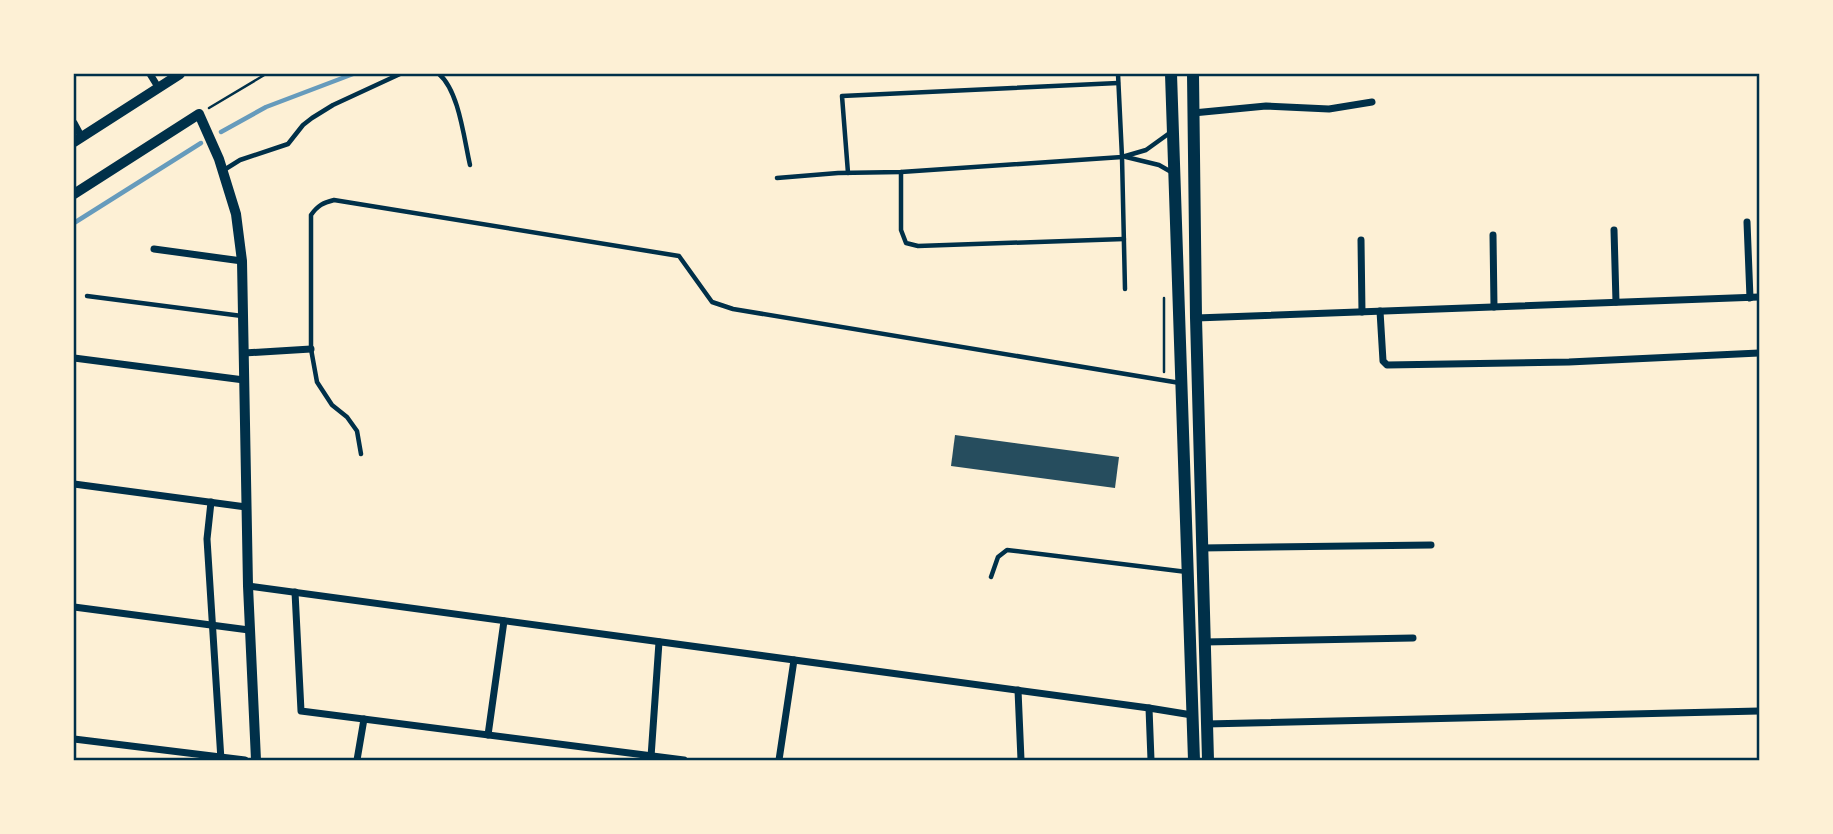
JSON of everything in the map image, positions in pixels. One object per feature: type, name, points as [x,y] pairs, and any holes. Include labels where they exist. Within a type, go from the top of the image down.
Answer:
[{"type":"main road","points":[[1171,74],[1194,761]]},
{"type":"main road","points":[[1193,74],[1203,642],[1208,761]]},
{"type":"street","points":[[150,74],[158,87]]},
{"type":"street","points":[[74,123],[77,139],[180,74]]},
{"type":"street","points":[[1194,113],[1266,106],[1329,109],[1372,102]]},
{"type":"street","points":[[74,194],[199,114],[223,170],[236,214],[242,261],[249,630],[256,761]]},
{"type":"street","points":[[1747,222],[1750,298]]},
{"type":"street","points":[[1614,230],[1616,302]]},
{"type":"street","points":[[1493,235],[1494,307]]},
{"type":"street","points":[[1361,240],[1362,312]]},
{"type":"street","points":[[154,249],[242,261]]},
{"type":"street","points":[[1196,318],[1759,297]]},
{"type":"street","points":[[1380,311],[1383,362],[1387,365],[1569,362],[1759,353]]},
{"type":"street","points":[[244,353],[311,349]]},
{"type":"street","points":[[74,358],[244,380]]},
{"type":"street","points":[[74,484],[246,507]]},
{"type":"street","points":[[211,502],[207,539],[221,759]]},
{"type":"street","points":[[1201,548],[1432,545]]},
{"type":"street","points":[[248,586],[1192,715]]},
{"type":"street","points":[[295,593],[301,711],[597,749],[651,759],[684,761]]},
{"type":"street","points":[[74,607],[249,630]]},
{"type":"street","points":[[488,735],[504,621]]},
{"type":"street","points":[[1203,642],[1413,638]]},
{"type":"street","points":[[651,759],[659,642]]},
{"type":"street","points":[[779,761],[794,660]]},
{"type":"street","points":[[1018,690],[1021,761]]},
{"type":"street","points":[[1149,708],[1151,761]]},
{"type":"street","points":[[1206,724],[1759,711]]},
{"type":"street","points":[[357,761],[364,719]]},
{"type":"street","points":[[74,738],[245,761]]},
{"type":"street","points":[[597,749],[598,761]]},
{"type":"lane","points":[[223,170],[240,160],[288,144],[308,120],[333,105],[400,74]]},
{"type":"lane","points":[[439,74],[446,80],[454,99],[470,165]]},
{"type":"lane","points":[[1118,74],[1125,289]]},
{"type":"lane","points":[[848,173],[842,96],[1118,83]]},
{"type":"lane","points":[[777,178],[1122,157],[1146,150],[1173,130]]},
{"type":"lane","points":[[1122,157],[1152,163],[1174,174]]},
{"type":"lane","points":[[901,172],[901,230],[906,243],[918,246],[1124,239]]},
{"type":"lane","points":[[361,454],[357,431],[347,417],[332,405],[317,382],[311,349],[311,215],[324,202],[334,201],[679,257],[712,302],[733,309],[1181,384]]},
{"type":"lane","points":[[87,296],[243,316]]},
{"type":"lane","points":[[991,577],[998,557],[1007,550],[1187,572]]},
{"type":"path","points":[[199,114],[266,74]]},
{"type":"path","points":[[1164,297],[1164,381]]},
{"type":"building","points":[[955,435],[1119,457],[1115,488],[951,466]]},
{"type":"waterway","points":[[221,132],[266,107],[353,74]]},
{"type":"waterway","points":[[74,223],[201,143]]}]
